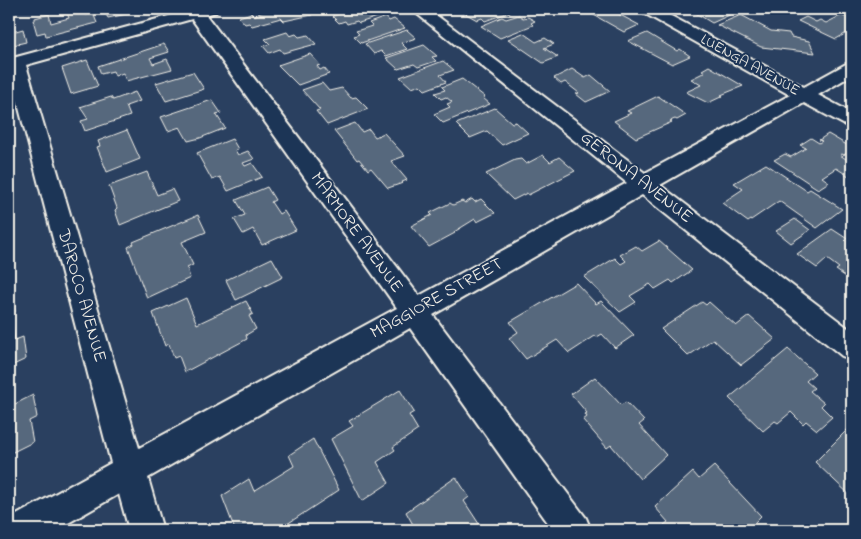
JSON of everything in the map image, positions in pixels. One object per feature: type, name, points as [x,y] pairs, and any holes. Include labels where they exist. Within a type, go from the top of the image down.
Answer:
[{"type":"street","name":"GERONA AVENUE","points":[[419,9],[852,347]]},
{"type":"street","name":"LUENGA AVENUE","points":[[647,9],[852,121]]},
{"type":"street","points":[[12,63],[200,10]]},
{"type":"street","name":"MARMORE AVENUE","points":[[200,10],[414,312],[574,530]]},
{"type":"street","name":"DAROCO AVENUE","points":[[12,63],[146,530]]},
{"type":"street","name":"MAGGIORE STREET","points":[[23,530],[852,68]]},
{"type":"building","points":[[84,9],[86,15],[93,13],[97,23],[46,36],[45,32],[37,34],[33,20],[35,18],[49,14],[51,23],[69,18],[67,13]]},
{"type":"building","points":[[103,9],[150,9],[108,18]]},
{"type":"building","points":[[268,9],[306,9],[312,15],[284,21],[281,18],[252,26],[249,23],[245,24],[239,17],[251,13],[254,16]]},
{"type":"building","points":[[357,9],[381,9],[379,10],[384,15],[359,23],[357,21],[347,24],[345,21],[339,23],[332,16]]},
{"type":"building","points":[[470,9],[510,9],[513,11],[485,21],[482,18],[477,20],[463,12]]},
{"type":"building","points":[[585,9],[609,9],[639,25],[624,32]]},
{"type":"building","points":[[689,9],[725,9],[734,13],[712,23]]},
{"type":"building","points":[[849,14],[852,16],[852,30],[836,39],[798,21],[806,17],[816,22],[820,20],[826,23],[842,15],[844,17]]},
{"type":"building","points":[[519,15],[535,21],[531,23],[533,25],[500,38],[481,26],[502,17],[506,19]]},
{"type":"building","points":[[741,15],[771,31],[789,33],[791,37],[809,41],[815,53],[761,47],[717,25]]},
{"type":"building","points":[[386,17],[389,21],[394,19],[405,28],[361,43],[354,36],[359,34],[356,31],[372,26],[369,23]]},
{"type":"building","points":[[23,29],[26,42],[9,46],[9,33]]},
{"type":"building","points":[[407,30],[416,38],[401,43],[407,49],[386,56],[381,51],[374,54],[365,44]]},
{"type":"building","points":[[287,32],[290,36],[296,34],[299,37],[308,35],[316,44],[283,53],[280,49],[269,53],[263,46],[270,44],[265,39]]},
{"type":"building","points":[[523,33],[536,42],[545,38],[554,44],[544,48],[558,57],[543,63],[508,39]]},
{"type":"building","points":[[647,33],[677,51],[680,49],[690,56],[672,64],[628,41]]},
{"type":"building","points":[[164,44],[169,52],[150,58],[153,64],[167,59],[172,69],[126,81],[123,73],[115,76],[113,71],[101,74],[98,66]]},
{"type":"building","points":[[424,45],[437,56],[432,57],[436,61],[418,67],[414,64],[398,69],[386,58]]},
{"type":"building","points":[[310,54],[320,65],[317,66],[320,70],[324,68],[329,74],[298,85],[278,65]]},
{"type":"building","points":[[87,60],[98,86],[71,94],[62,68]]},
{"type":"building","points":[[443,61],[454,70],[440,75],[446,82],[425,90],[420,85],[412,88],[400,77]]},
{"type":"building","points":[[709,66],[743,86],[721,95],[723,96],[708,103],[686,92],[701,85],[691,79],[705,72],[702,70]]},
{"type":"building","points":[[572,69],[585,78],[591,75],[610,91],[586,102],[576,94],[579,93],[565,82],[561,84],[554,78]]},
{"type":"building","points":[[193,72],[204,89],[166,101],[156,83]]},
{"type":"building","points":[[462,79],[485,97],[483,98],[490,104],[443,123],[434,114],[450,107],[447,104],[452,102],[446,97],[441,99],[435,93],[445,90],[442,87]]},
{"type":"building","points":[[322,83],[329,91],[342,88],[351,98],[356,97],[368,109],[327,125],[316,111],[320,110],[302,90]]},
{"type":"building","points":[[135,92],[140,101],[126,106],[130,116],[85,131],[81,121],[88,119],[80,107],[111,97],[113,100]]},
{"type":"building","points":[[658,96],[686,115],[636,138],[614,121],[631,113],[627,111]]},
{"type":"building","points":[[212,100],[221,113],[216,114],[225,128],[188,141],[180,127],[168,131],[161,117]]},
{"type":"building","points":[[495,108],[512,123],[516,122],[528,133],[502,145],[487,131],[470,138],[456,124]]},
{"type":"building","points":[[355,123],[362,132],[369,129],[375,137],[384,133],[405,156],[391,161],[407,180],[388,188],[371,168],[368,170],[359,159],[357,160],[334,131]]},
{"type":"building","points":[[127,130],[140,159],[107,172],[97,147],[100,146],[98,141]]},
{"type":"building","points":[[828,134],[852,148],[844,155],[840,155],[852,163],[852,178],[836,168],[822,177],[829,182],[818,189],[774,160],[785,154],[791,157],[806,148],[800,145],[811,138],[819,143],[822,141],[819,140]]},
{"type":"building","points":[[232,139],[238,149],[235,150],[238,155],[248,151],[254,159],[243,163],[245,166],[252,163],[262,177],[228,191],[220,177],[212,180],[197,153]]},
{"type":"building","points":[[543,155],[550,162],[559,157],[575,171],[528,195],[527,193],[513,200],[486,174],[515,160],[521,159],[526,164]]},
{"type":"building","points":[[766,164],[807,191],[810,189],[842,209],[817,228],[779,201],[748,222],[722,203],[743,189],[734,183]]},
{"type":"building","points":[[147,172],[157,195],[172,189],[178,201],[120,225],[115,210],[117,208],[109,186]]},
{"type":"building","points":[[267,187],[275,200],[271,202],[279,214],[284,211],[296,230],[262,245],[253,229],[243,234],[234,219],[245,215],[236,200]]},
{"type":"building","points":[[472,199],[475,202],[481,199],[495,213],[477,222],[475,219],[455,233],[429,247],[411,226],[432,215],[430,213],[450,203],[453,205],[462,201],[465,203]]},
{"type":"building","points":[[198,215],[206,232],[182,242],[193,265],[187,268],[190,278],[147,298],[128,247],[134,244],[133,242]]},
{"type":"building","points":[[795,219],[810,230],[791,243],[776,231]]},
{"type":"building","points":[[832,229],[852,242],[852,281],[836,270],[839,268],[827,259],[817,268],[797,254]]},
{"type":"building","points":[[659,241],[692,270],[673,283],[670,280],[655,289],[650,284],[630,296],[636,302],[620,312],[584,277],[615,258],[621,264],[626,261],[620,255],[636,246],[642,251]]},
{"type":"building","points":[[272,258],[283,277],[236,300],[226,280]]},
{"type":"building","points":[[576,283],[596,304],[601,301],[634,335],[615,348],[602,334],[597,337],[595,336],[569,353],[557,340],[526,359],[509,338],[518,332],[510,322]]},
{"type":"building","points":[[13,295],[15,312],[11,314],[15,340],[23,337],[26,359],[9,367],[9,296]]},
{"type":"building","points":[[186,298],[197,324],[246,301],[253,314],[249,316],[256,329],[246,335],[247,339],[185,372],[179,356],[174,358],[169,344],[165,346],[153,313]]},
{"type":"building","points":[[702,302],[706,305],[709,302],[736,326],[749,316],[775,339],[741,365],[713,339],[688,356],[661,329]]},
{"type":"building","points":[[788,349],[815,373],[806,381],[814,388],[810,391],[824,403],[821,406],[832,417],[817,430],[806,421],[803,424],[791,412],[778,423],[775,421],[763,431],[729,398]]},
{"type":"building","points":[[595,377],[621,405],[626,402],[644,421],[639,425],[666,455],[640,479],[611,445],[607,448],[583,420],[587,417],[585,414],[587,413],[571,394]]},
{"type":"building","points":[[400,390],[414,412],[409,415],[418,430],[393,447],[395,450],[377,462],[389,483],[362,501],[331,439],[353,426],[349,421]]},
{"type":"building","points":[[33,395],[37,417],[29,421],[33,442],[9,454],[9,407]]},
{"type":"building","points":[[852,425],[852,497],[815,462]]},
{"type":"building","points":[[313,439],[339,490],[278,530],[235,530],[222,496],[249,479],[254,491],[294,466],[289,455]]},
{"type":"building","points":[[714,466],[761,516],[751,526],[755,530],[668,530],[664,525],[668,522],[655,507],[693,472],[699,479]]},
{"type":"building","points":[[456,477],[469,497],[464,501],[483,530],[416,530],[406,512]]}]
